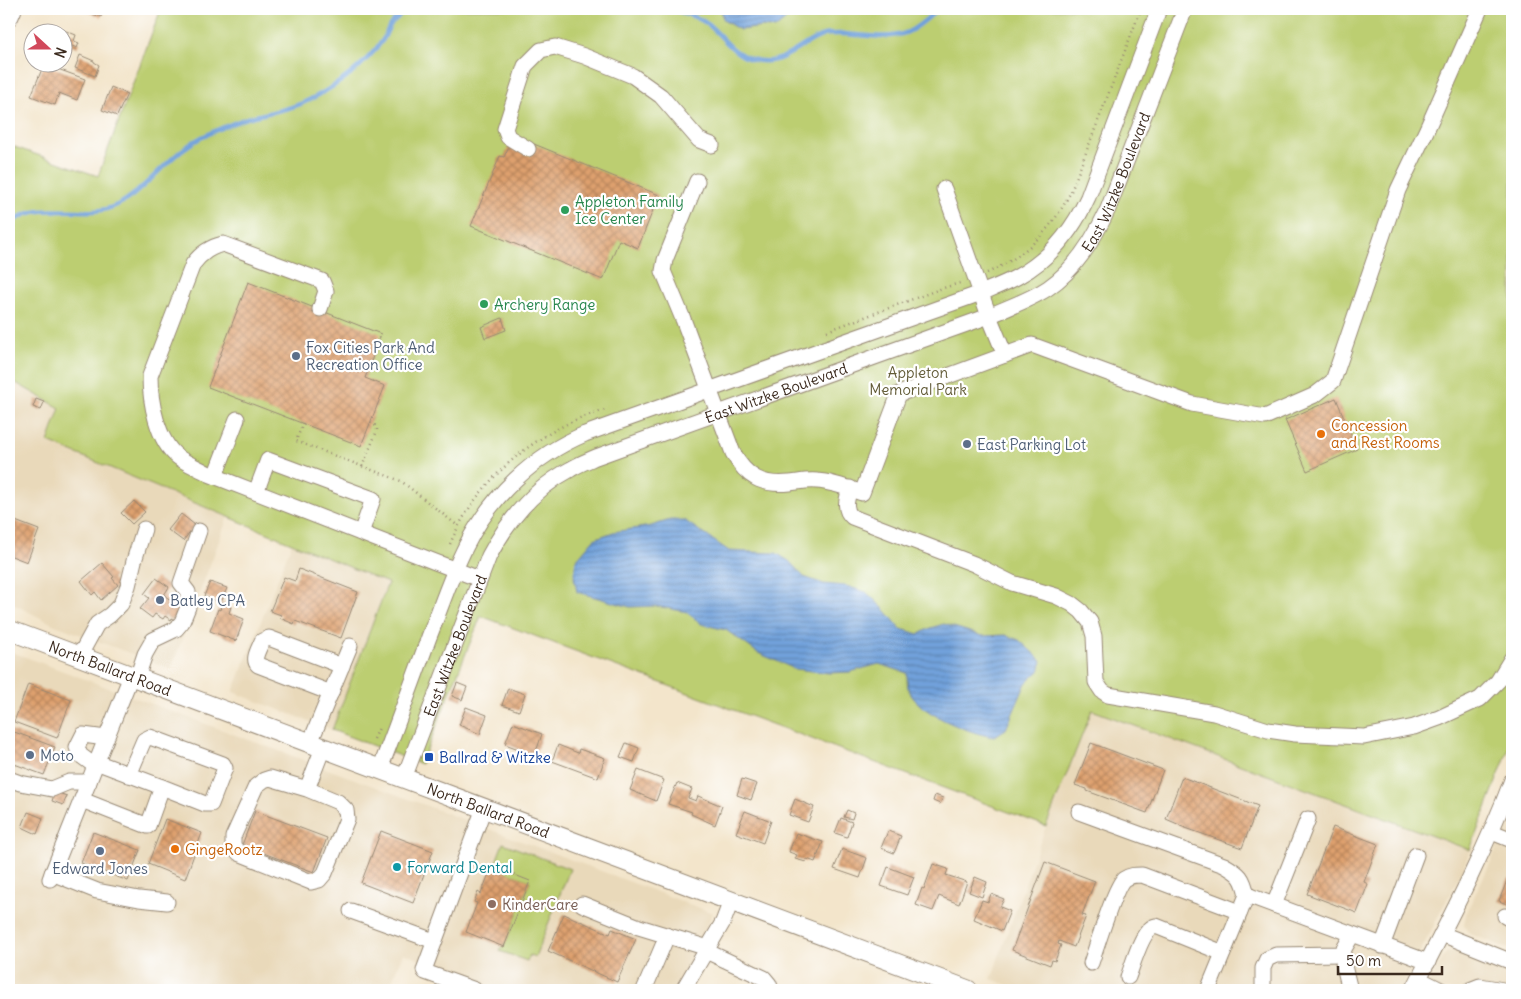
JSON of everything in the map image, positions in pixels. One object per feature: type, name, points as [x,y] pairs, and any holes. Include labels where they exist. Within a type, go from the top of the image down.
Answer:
[{"type":"main road","points":[[9,16],[12,9]]},
{"type":"main road","name":"North Ballard Road","points":[[9,630],[968,990]]},
{"type":"street","name":"East Witzke Boulevard","points":[[380,769],[455,569],[480,520],[508,486],[529,467],[550,452],[585,434],[981,293],[1016,278],[1040,261],[1065,236],[1080,215],[1159,9]]},
{"type":"street","name":"East Witzke Boulevard","points":[[404,778],[489,556],[508,523],[530,499],[570,469],[605,454],[989,316],[1049,287],[1073,264],[1095,237],[1115,194],[1185,9]]},
{"type":"street","points":[[697,181],[664,260],[663,271],[737,461],[750,475],[758,480],[774,484],[817,480],[862,493],[899,394],[1032,345],[1192,404],[1264,418],[1315,395],[1333,381],[1398,190],[1480,9]]},
{"type":"street","points":[[528,149],[508,137],[506,130],[525,66],[541,50],[555,47],[584,56],[633,76],[661,96],[699,140],[712,145]]},
{"type":"street","points":[[944,189],[989,316],[1005,354]]},
{"type":"street","points":[[320,309],[326,291],[322,281],[223,244],[205,251],[199,256],[193,264],[150,376],[153,407],[159,428],[171,451],[184,461],[215,476],[479,579]]},
{"type":"street","points":[[215,476],[237,419]]},
{"type":"street","points":[[256,492],[268,460],[373,499],[361,532]]},
{"type":"street","points":[[850,488],[846,506],[848,514],[852,517],[974,564],[1012,583],[1056,596],[1081,611],[1090,622],[1094,636],[1096,682],[1102,691],[1108,695],[1214,713],[1268,730],[1295,734],[1364,737],[1414,727],[1480,699],[1498,681],[1512,658]]},
{"type":"street","points":[[79,657],[97,624],[121,604],[144,529]]},
{"type":"street","points":[[167,902],[97,891],[51,876],[106,738],[145,654],[153,640],[176,629],[182,622],[188,607],[188,592],[181,583],[199,531]]},
{"type":"street","points":[[331,693],[258,665],[255,658],[262,641],[269,638],[342,666]]},
{"type":"street","points":[[307,789],[331,693],[350,646]]},
{"type":"street","points":[[106,738],[83,735],[78,747],[80,755],[96,764],[205,804],[211,804],[226,768],[223,764],[150,737],[144,740],[129,775]]},
{"type":"street","points":[[270,778],[307,789],[338,802],[346,810],[347,818],[325,873],[318,880],[311,882],[239,853],[233,846],[234,837],[256,786],[270,778]]},
{"type":"street","points":[[9,779],[52,789],[69,782],[89,782]]},
{"type":"street","points":[[1441,990],[1416,984],[1466,888],[1492,832],[1512,780]]},
{"type":"street","points":[[82,800],[148,826],[162,788]]},
{"type":"street","points":[[475,990],[424,970],[484,808]]},
{"type":"street","points":[[1079,812],[1224,864],[1237,872],[1244,880],[1247,895],[1208,990]]},
{"type":"street","points":[[1274,905],[1308,819]]},
{"type":"street","points":[[1492,832],[1512,840]]},
{"type":"street","points":[[1382,946],[1416,855]]},
{"type":"street","points":[[1091,963],[1122,880],[1132,875],[1142,875],[1240,912]]},
{"type":"street","points":[[1247,895],[1428,962]]},
{"type":"street","points":[[683,990],[723,922],[731,901]]},
{"type":"street","points":[[582,904],[707,950],[764,978],[771,990]]},
{"type":"street","points":[[351,911],[434,941]]},
{"type":"street","points":[[1128,978],[1144,935],[1156,926],[1224,953]]},
{"type":"street","points":[[1350,990],[1341,954],[1352,934]]},
{"type":"street","points":[[1442,934],[1512,962]]},
{"type":"street","points":[[644,990],[668,936]]},
{"type":"street","points":[[1263,990],[1263,968],[1267,959],[1276,955],[1341,954]]},
{"type":"street","points":[[1470,990],[1480,986],[1497,990]]},
{"type":"path","points":[[362,467],[377,431],[377,427],[371,422]]},
{"type":"path","points":[[303,423],[296,441],[401,481],[471,536]]},
{"type":"shaded area","points":[[9,379],[60,408],[48,442],[228,517],[171,669],[53,624],[9,602]]},
{"type":"shaded area","points":[[292,543],[388,583],[332,730],[233,692]]},
{"type":"shaded area","points":[[9,651],[713,913],[676,990],[499,990],[403,953],[388,990],[9,990]]},
{"type":"shaded area","points":[[1092,710],[1470,850],[1464,866],[1401,990],[1022,990],[991,979],[1046,826]]},
{"type":"shaded area","points":[[1510,812],[1512,813],[1512,950],[1471,934],[1467,931],[1464,924],[1467,911],[1491,862]]},
{"type":"shaded area","points":[[1451,951],[1461,952],[1512,973],[1512,990],[1425,990],[1446,953]]},
{"type":"green space","name":"Appleton Memorial Park","points":[[161,9],[1512,9],[1512,740],[1470,850],[1092,710],[1046,826],[481,616],[421,764],[332,730],[388,583],[48,442],[60,408],[9,379],[9,145],[98,176]]},
{"type":"green space","points":[[503,843],[570,869],[535,957],[530,955],[527,961],[500,951],[502,946],[504,947],[530,881],[494,867]]},
{"type":"water","points":[[722,9],[784,9],[787,19],[775,29],[763,27],[740,30],[723,20]]},
{"type":"water","points":[[793,9],[831,9],[831,13],[803,19],[794,16]]},
{"type":"water","points":[[670,520],[684,520],[729,551],[776,553],[789,561],[804,577],[824,584],[846,586],[866,592],[901,629],[919,634],[944,624],[983,636],[1005,635],[1019,640],[1042,661],[1039,671],[1026,683],[1006,729],[993,737],[971,731],[944,720],[921,706],[908,688],[907,673],[879,664],[850,672],[829,673],[795,669],[758,653],[726,630],[701,624],[687,612],[656,606],[630,607],[577,592],[574,577],[576,560],[594,539],[613,532],[651,526]]},
{"type":"building","points":[[87,9],[104,9],[101,17],[86,11]]},
{"type":"building","points":[[72,33],[76,35],[74,41],[79,43],[77,48],[72,46]]},
{"type":"building","points":[[80,55],[99,65],[95,76],[75,68]]},
{"type":"building","points":[[41,72],[66,72],[85,79],[77,100],[59,93],[55,105],[31,96]]},
{"type":"building","points":[[111,87],[127,94],[117,116],[102,110]]},
{"type":"building","name":"Appleton Family Ice Center","points":[[534,144],[659,195],[638,248],[619,240],[603,280],[471,226],[500,156],[504,157],[509,146],[530,155]]},
{"type":"building","name":"Fox Cities Park And Recreation Office","points":[[248,282],[381,334],[365,378],[385,386],[361,446],[208,387]]},
{"type":"building","points":[[502,318],[506,330],[485,338],[481,327]]},
{"type":"building","name":"Concession and Rest Rooms","points":[[1336,398],[1357,449],[1307,471],[1285,420]]},
{"type":"building","points":[[36,399],[44,402],[41,410],[33,407]]},
{"type":"building","points":[[134,501],[145,512],[132,524],[121,513]]},
{"type":"building","points":[[181,514],[195,525],[183,541],[168,530]]},
{"type":"building","points":[[10,519],[39,530],[27,562],[9,555]]},
{"type":"building","points":[[102,563],[118,585],[101,600],[95,592],[92,595],[81,581]]},
{"type":"building","points":[[299,569],[358,592],[341,638],[295,621],[294,624],[280,618],[281,615],[270,611],[284,577],[295,581]]},
{"type":"building","points":[[156,578],[169,587],[164,595],[181,608],[175,620],[165,616],[163,619],[155,614],[152,618],[140,609],[149,598],[144,594]]},
{"type":"building","points":[[210,582],[227,588],[221,603],[204,596]]},
{"type":"building","points":[[222,603],[231,607],[229,613],[244,619],[236,641],[210,631]]},
{"type":"building","points":[[457,683],[467,687],[462,700],[452,696]]},
{"type":"building","points":[[28,684],[71,700],[57,738],[14,722]]},
{"type":"building","points":[[508,688],[525,694],[519,711],[502,705]]},
{"type":"building","points":[[466,707],[487,715],[480,734],[459,725]]},
{"type":"building","points":[[513,723],[542,734],[535,755],[505,744]]},
{"type":"building","name":"Moto","points":[[9,730],[55,747],[44,775],[9,762]]},
{"type":"building","points":[[626,743],[639,748],[634,762],[620,757]]},
{"type":"building","points":[[1091,743],[1163,770],[1147,813],[1075,785]]},
{"type":"building","points":[[558,745],[578,753],[579,749],[605,758],[598,778],[552,761]]},
{"type":"building","points":[[638,770],[664,780],[656,801],[630,790]]},
{"type":"building","points":[[1182,777],[1258,806],[1242,848],[1180,826],[1166,819]]},
{"type":"building","points":[[742,779],[757,784],[751,800],[737,795]]},
{"type":"building","points":[[677,783],[692,789],[688,798],[696,801],[698,796],[722,806],[715,825],[691,814],[692,812],[668,804]]},
{"type":"building","points":[[55,792],[67,796],[63,805],[52,801]]},
{"type":"building","points":[[935,795],[943,798],[940,804],[933,801]]},
{"type":"building","points":[[795,799],[814,807],[808,822],[789,815]]},
{"type":"building","points":[[847,810],[854,813],[852,819],[844,817]]},
{"type":"building","points":[[255,811],[327,838],[314,872],[242,845]]},
{"type":"building","points":[[745,811],[771,821],[763,843],[736,833]]},
{"type":"building","points":[[28,812],[43,818],[37,834],[22,827]]},
{"type":"building","points":[[841,818],[852,822],[847,837],[835,833]]},
{"type":"building","name":"GingeRootz","points":[[165,819],[202,833],[185,879],[148,864]]},
{"type":"building","points":[[1333,827],[1378,844],[1364,882],[1368,884],[1357,913],[1307,894]]},
{"type":"building","name":"Forward Dental","points":[[381,831],[433,851],[413,903],[361,883]]},
{"type":"building","points":[[888,831],[901,836],[894,853],[881,848]]},
{"type":"building","points":[[93,832],[140,850],[128,881],[81,863]]},
{"type":"building","points":[[796,833],[823,842],[815,862],[807,859],[806,862],[795,859],[797,855],[789,852]]},
{"type":"building","points":[[842,849],[867,858],[860,878],[834,869]]},
{"type":"building","points":[[1045,862],[1095,881],[1082,915],[1086,916],[1074,947],[1059,941],[1058,944],[1061,945],[1055,961],[1052,960],[1050,965],[1012,950]]},
{"type":"building","points":[[933,864],[948,869],[946,875],[967,882],[959,904],[939,896],[933,911],[916,905]]},
{"type":"building","points":[[492,866],[530,881],[504,947],[466,932],[477,903],[474,902],[478,892],[481,894]]},
{"type":"building","points":[[888,867],[914,877],[907,895],[881,886]]},
{"type":"building","points":[[975,877],[987,882],[982,897],[969,892]]},
{"type":"building","points":[[1508,878],[1512,879],[1512,906],[1499,901]]},
{"type":"building","points":[[991,894],[1004,899],[1000,907],[1010,911],[1002,931],[974,919],[982,900],[988,902]]},
{"type":"building","points":[[564,914],[610,934],[612,929],[636,939],[617,982],[548,951]]},
{"type":"building","points":[[1315,985],[1316,989],[1325,988],[1325,990],[1292,990],[1292,987]]},
{"type":"waterway","points":[[9,225],[20,217],[33,212],[47,210],[104,210],[127,200],[170,160],[202,137],[244,119],[301,104],[340,82],[367,59],[383,39],[391,24],[407,9]]},
{"type":"waterway","points":[[668,9],[695,17],[710,26],[739,53],[751,59],[762,61],[772,61],[781,58],[824,35],[839,34],[882,37],[900,35],[924,22],[938,9]]},
{"type":"place","name":"Appleton Family Ice Center","points":[[565,210]]},
{"type":"place","name":"Archery Range","points":[[484,304]]},
{"type":"place","name":"Fox Cities Park And Recreation Office","points":[[296,356]]},
{"type":"place","name":"Concession and Rest Rooms","points":[[1321,434]]},
{"type":"place","name":"East Parking Lot","points":[[967,444]]},
{"type":"place","name":"Batley CPA","points":[[160,600]]},
{"type":"place","name":"Moto","points":[[30,755]]},
{"type":"place","name":"Ballrad & Witzke","points":[[429,757]]},
{"type":"place","name":"GingeRootz","points":[[175,849]]},
{"type":"place","name":"Edward Jones","points":[[100,851]]},
{"type":"place","name":"Forward Dental","points":[[397,867]]},
{"type":"place","name":"KinderCare","points":[[492,904]]}]
